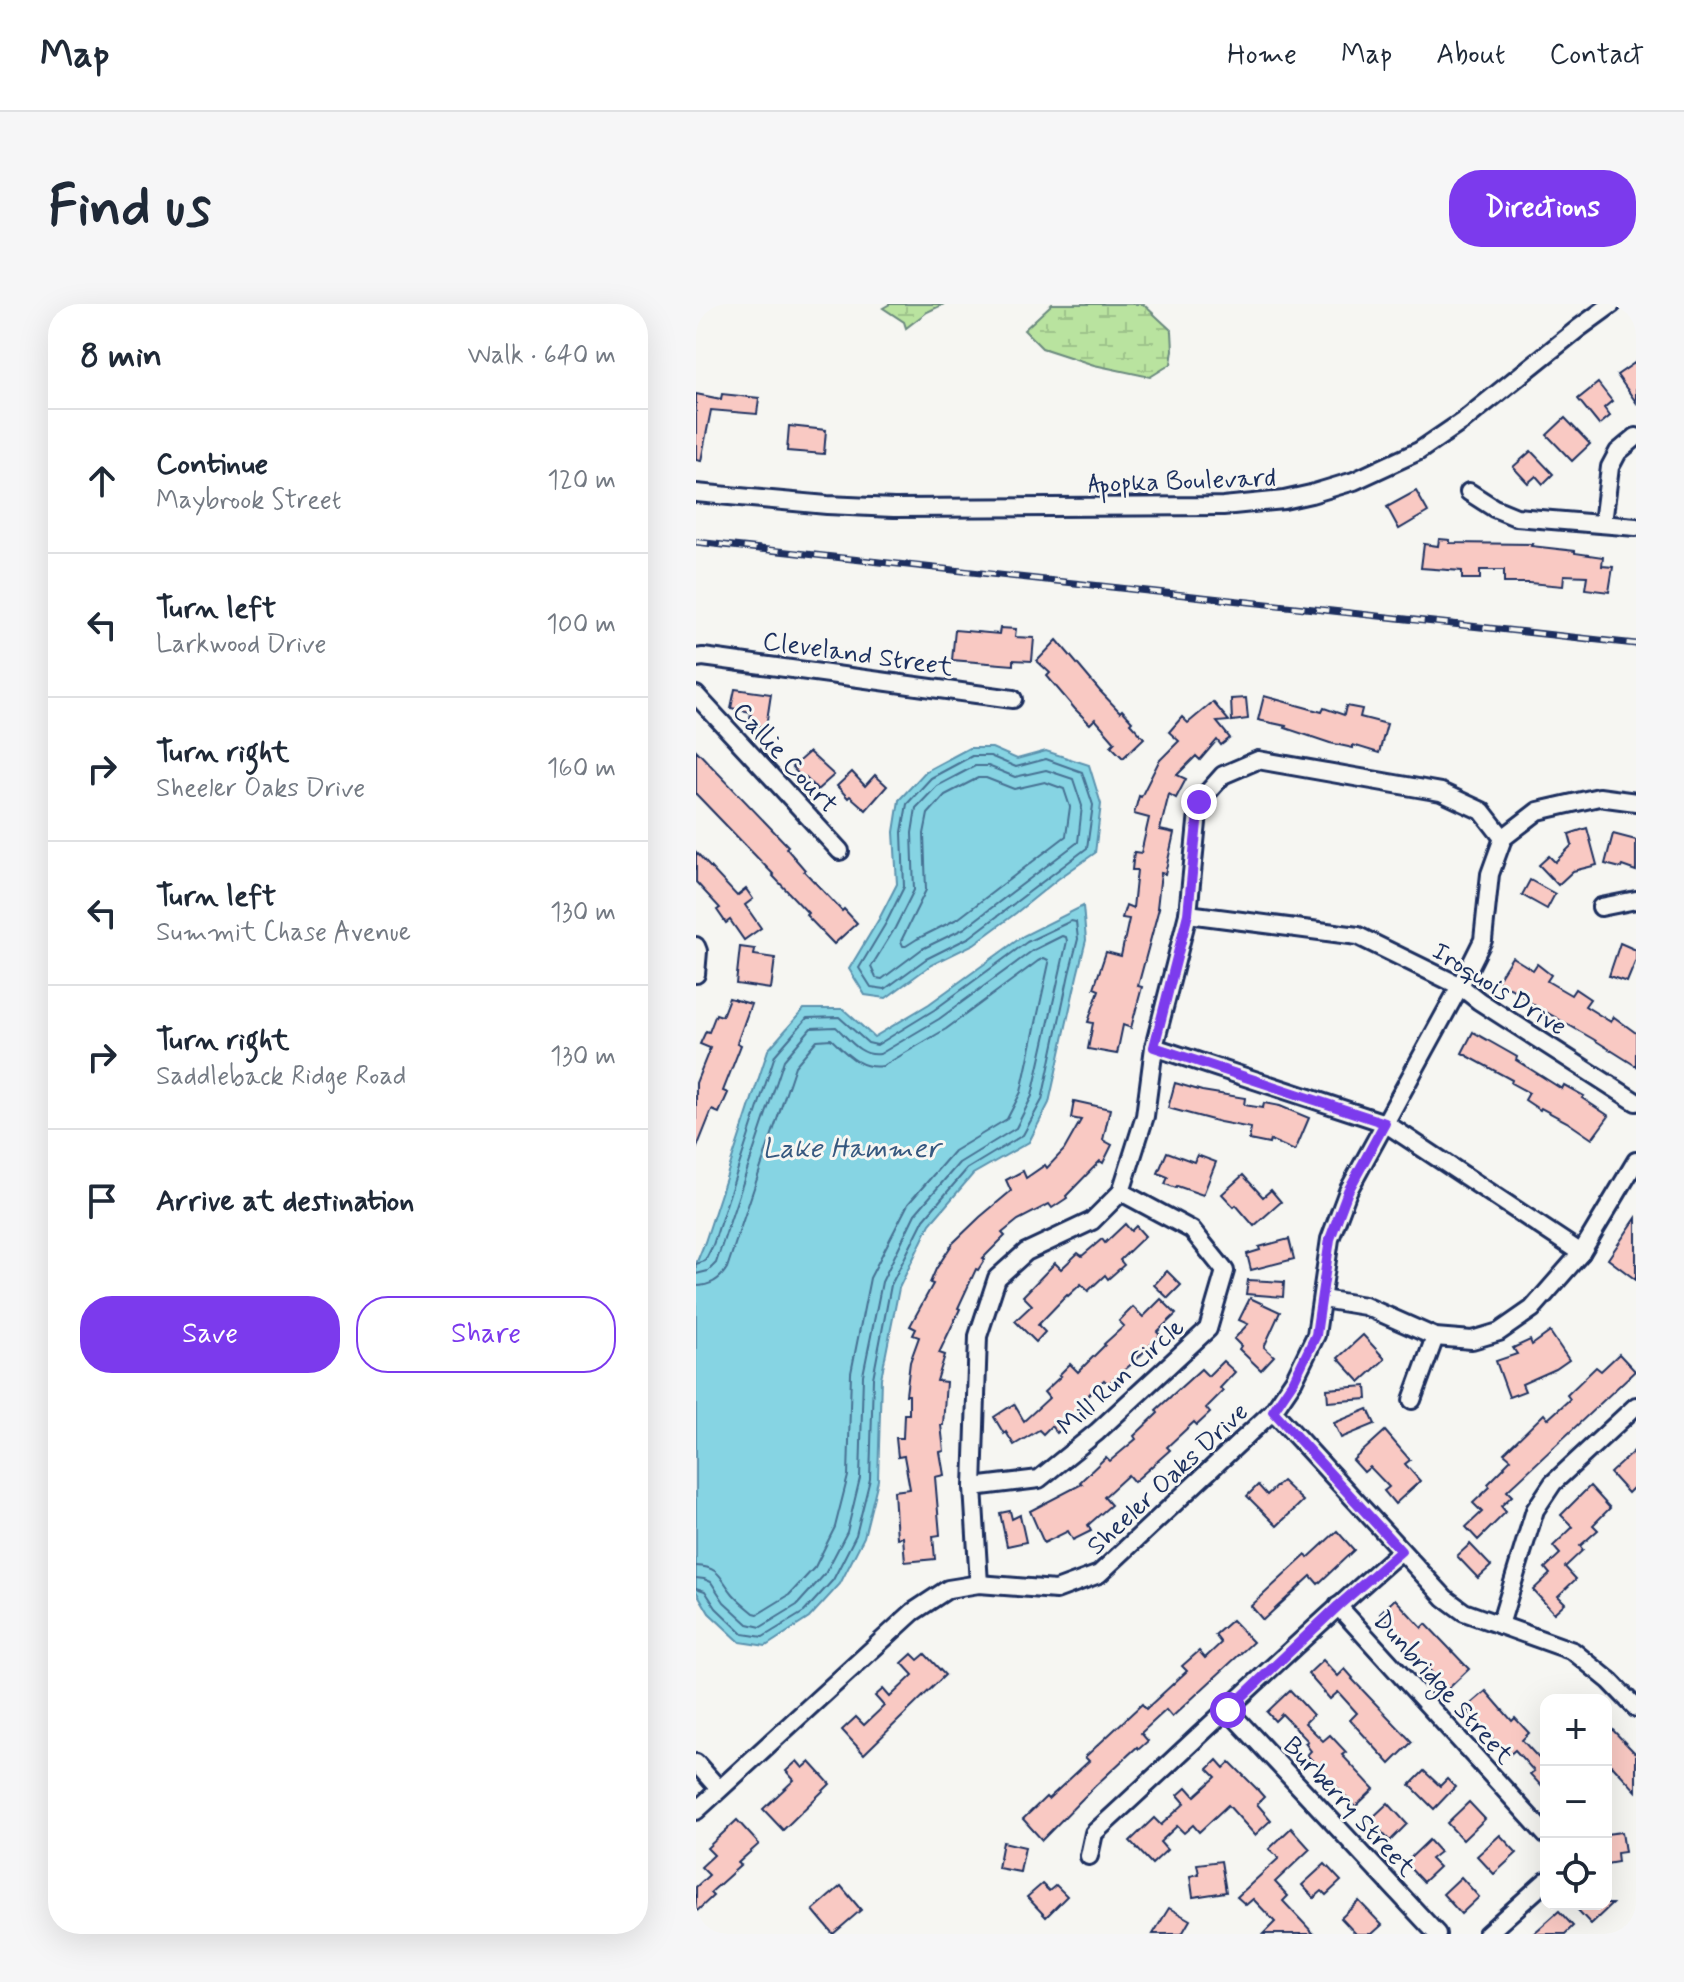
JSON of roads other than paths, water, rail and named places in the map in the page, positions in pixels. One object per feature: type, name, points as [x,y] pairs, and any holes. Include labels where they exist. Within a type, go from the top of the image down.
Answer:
[{"type":"street","name":"Apopka Boulevard","points":[[696,493],[839,506],[941,508],[1223,506],[1297,497],[1354,481],[1419,451],[1463,421],[1612,304]]},
{"type":"street","points":[[1603,523],[1610,467],[1618,452],[1636,437]]},
{"type":"street","points":[[1469,492],[1516,517],[1636,527]]},
{"type":"street","name":"Cleveland Street","points":[[696,658],[1013,699]]},
{"type":"street","name":"Callie Court","points":[[696,695],[840,851]]},
{"type":"street","points":[[979,1584],[973,1487],[978,1336],[997,1278],[1026,1252],[1092,1221],[1121,1192],[1145,1116],[1154,1047],[1188,914],[1199,802],[1223,775],[1258,760],[1441,792],[1482,811],[1503,838],[1538,811],[1599,797],[1636,802]]},
{"type":"street","name":"Sheeler Oaks Drive","points":[[696,1811],[913,1612],[948,1589],[979,1584],[1056,1590],[1099,1574],[1273,1411],[1294,1380],[1316,1335],[1330,1239],[1348,1191],[1483,940],[1490,874],[1503,838]]},
{"type":"street","points":[[1601,907],[1636,900]]},
{"type":"street","name":"Iroquois Drive","points":[[1188,914],[1358,936],[1460,986],[1636,1102]]},
{"type":"street","points":[[696,946],[696,974]]},
{"type":"street","points":[[1154,1047],[1385,1123],[1581,1253]]},
{"type":"street","points":[[1322,1299],[1365,1306],[1435,1337],[1472,1340],[1499,1332],[1532,1309],[1581,1253],[1636,1161]]},
{"type":"street","name":"Mill Run Circle","points":[[973,1487],[1039,1479],[1097,1432],[1208,1329],[1225,1271],[1192,1230],[1121,1192]]},
{"type":"street","points":[[1412,1400],[1435,1337]]},
{"type":"street","points":[[1500,1625],[1535,1510],[1553,1483],[1636,1406]]},
{"type":"street","points":[[1273,1411],[1445,1598],[1464,1612],[1573,1651],[1610,1681],[1636,1708]]},
{"type":"street","points":[[1089,1856],[1094,1833],[1401,1551]]},
{"type":"street","name":"Dunbridge Street","points":[[1338,1606],[1540,1828]]},
{"type":"street","name":"Burberry Street","points":[[1228,1710],[1437,1934]]},
{"type":"street","points":[[696,1763],[719,1789]]},
{"type":"street","points":[[1487,1934],[1540,1886]]},
{"type":"water","points":[[969,748],[992,748],[1017,759],[1046,751],[1089,765],[1101,804],[1095,853],[974,944],[931,965],[886,998],[865,995],[849,969],[897,884],[894,832],[899,800],[926,771]]},
{"type":"water","name":"Lake Hammer","points":[[1083,906],[1086,940],[1049,1103],[1029,1142],[973,1174],[930,1224],[899,1288],[881,1378],[878,1480],[864,1537],[840,1584],[809,1618],[766,1646],[740,1642],[709,1613],[696,1591],[696,1264],[768,1050],[804,1009],[843,1009],[874,1037],[929,1004],[1023,936]]},
{"type":"railway","points":[[696,542],[1636,644]]}]
